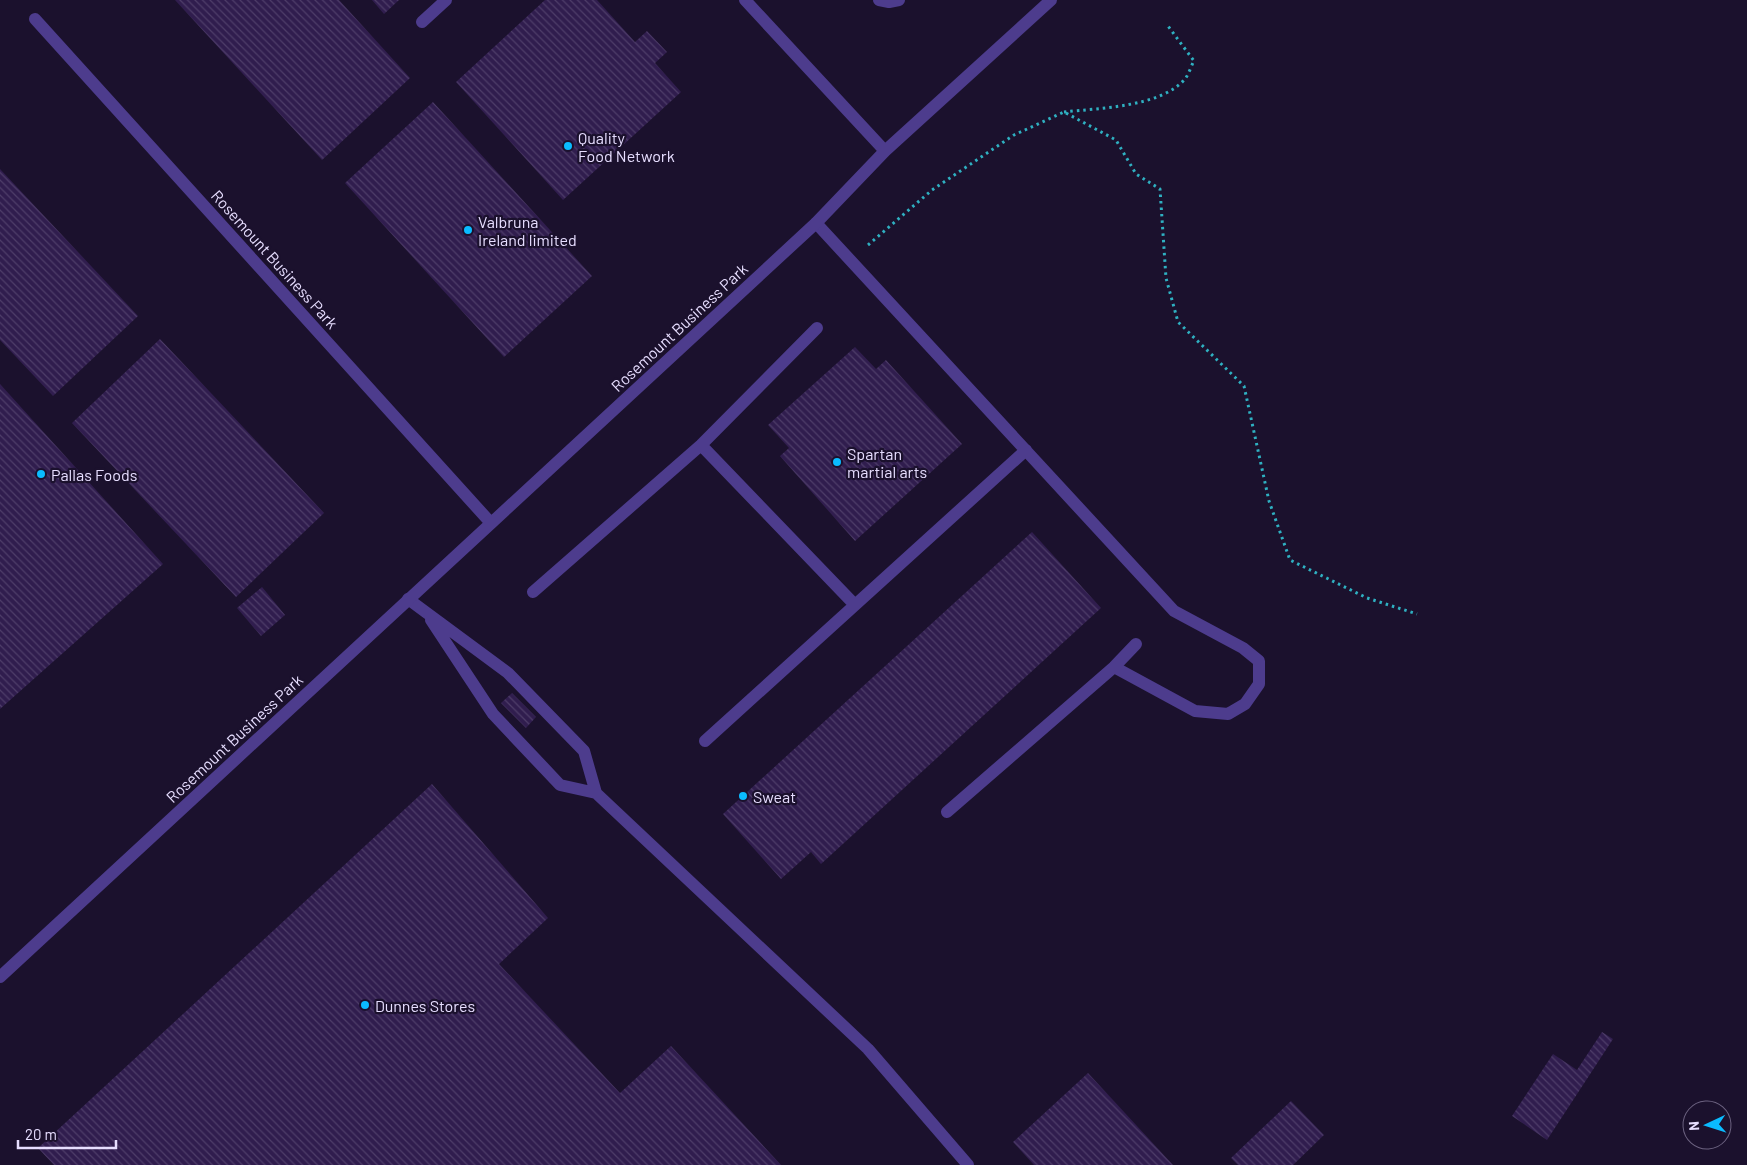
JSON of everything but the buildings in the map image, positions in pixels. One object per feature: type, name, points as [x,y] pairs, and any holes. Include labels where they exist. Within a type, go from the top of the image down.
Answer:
[{"type":"street","points":[[422,22],[446,0]]},
{"type":"street","points":[[745,0],[885,151]]},
{"type":"street","points":[[879,0],[889,2],[899,0]]},
{"type":"street","name":"Rosemount Business Park","points":[[0,977],[490,522],[816,223],[885,151],[1051,0]]},
{"type":"street","name":"Rosemount Business Park","points":[[35,19],[490,522]]},
{"type":"street","points":[[816,223],[1174,611],[1243,648],[1259,662],[1259,684],[1246,704],[1228,714],[1195,711],[1114,667]]},
{"type":"street","points":[[533,592],[701,445],[817,328]]},
{"type":"street","points":[[701,445],[854,605]]},
{"type":"street","points":[[705,741],[1026,450]]},
{"type":"street","points":[[408,598],[508,673],[584,751],[596,793],[868,1049],[968,1165]]},
{"type":"street","points":[[426,612],[493,714],[560,786],[596,793]]},
{"type":"street","points":[[948,812],[1114,667],[1136,644]]},
{"type":"path","points":[[850,260],[932,190],[1014,135],[1064,112],[1129,104],[1164,95],[1186,78],[1194,61],[1168,26]]},
{"type":"path","points":[[1064,112],[1116,140],[1136,174],[1160,189],[1166,278],[1178,322],[1244,386],[1269,501],[1290,560],[1366,598],[1417,614]]},
{"type":"place","name":"Quality Food Network","points":[[568,146]]},
{"type":"place","name":"Valbruna Ireland limited","points":[[468,230]]},
{"type":"place","name":"Spartan martial arts","points":[[837,462]]},
{"type":"place","name":"Pallas Foods","points":[[41,474]]},
{"type":"place","name":"Sweat","points":[[743,796]]},
{"type":"place","name":"Dunnes Stores","points":[[365,1005]]}]
